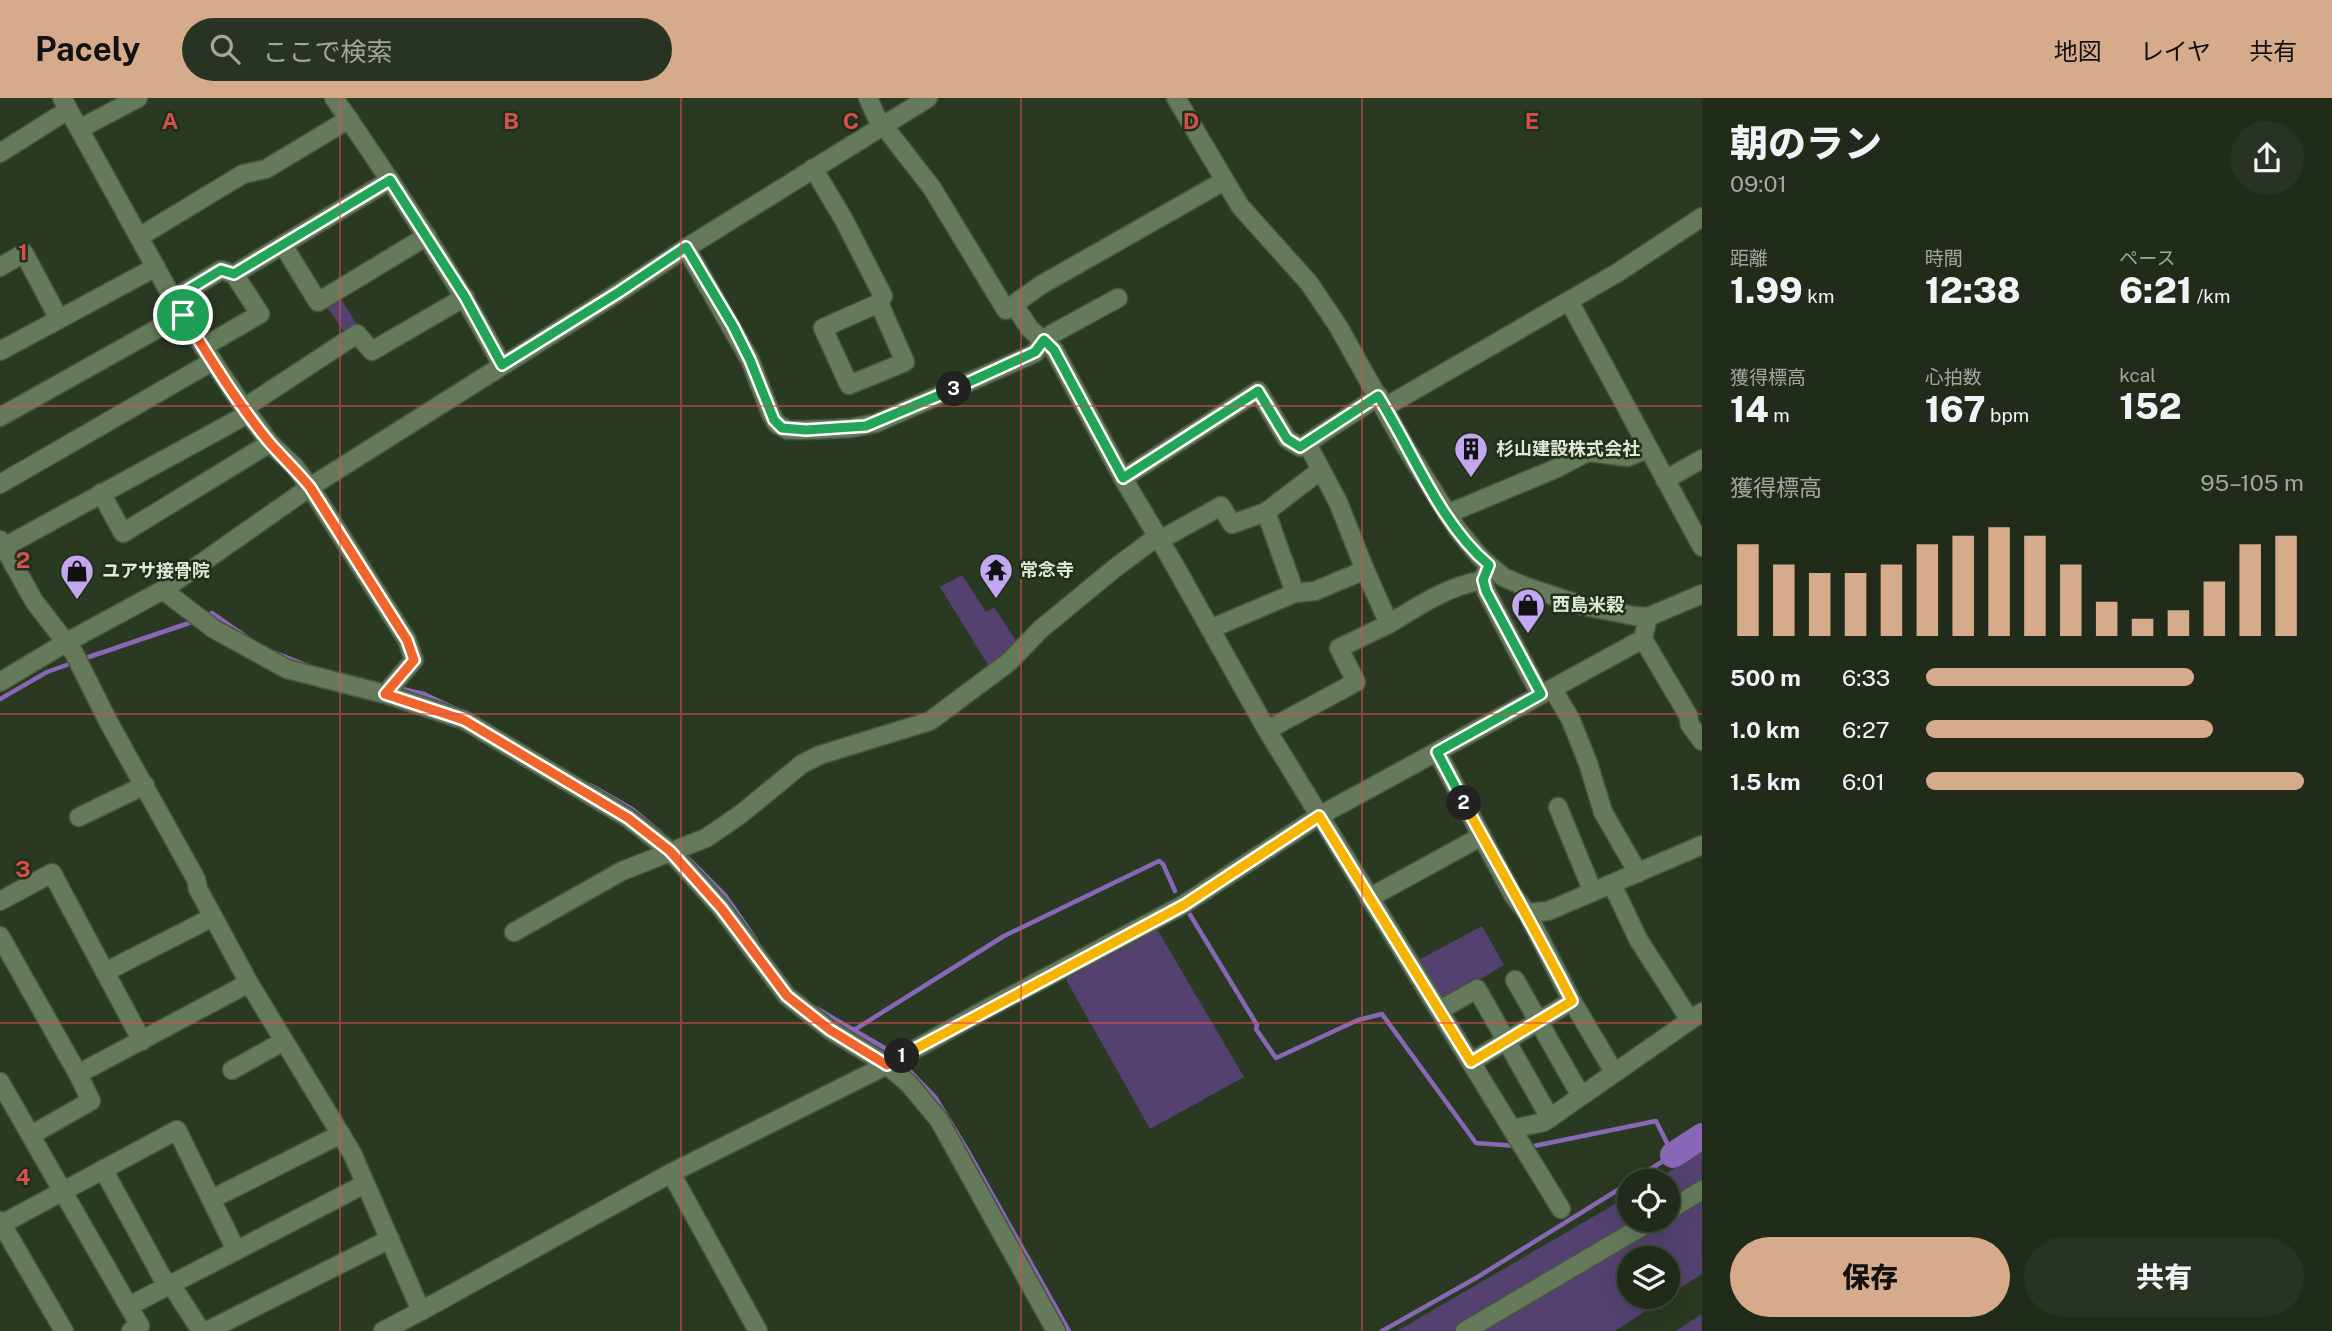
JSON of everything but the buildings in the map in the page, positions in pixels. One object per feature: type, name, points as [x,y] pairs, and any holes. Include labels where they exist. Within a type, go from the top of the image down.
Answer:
[{"type":"street","points":[[79,129],[138,98]]},
{"type":"street","points":[[334,98],[427,236],[465,297],[502,365]]},
{"type":"street","points":[[868,98],[876,116],[932,188],[1006,310],[1041,285],[1224,181]]},
{"type":"street","points":[[0,682],[163,590],[310,487],[686,247],[928,98]]},
{"type":"street","points":[[1176,98],[1240,206],[1309,283],[1338,326],[1405,446],[1486,572],[1547,692],[1570,718],[1603,812],[1638,873]]},
{"type":"street","points":[[0,153],[65,104],[183,315],[246,411],[270,443],[294,466],[310,487],[407,640],[414,660],[385,694]]},
{"type":"street","points":[[139,237],[243,174],[267,169],[349,119]]},
{"type":"street","points":[[813,168],[844,220],[883,296],[879,303],[822,328],[849,385],[905,362],[879,303]]},
{"type":"street","points":[[234,274],[390,180]]},
{"type":"street","points":[[1123,478],[1258,391],[1287,439],[1300,447],[1569,301],[1702,217]]},
{"type":"street","points":[[283,245],[318,303],[427,236]]},
{"type":"street","points":[[686,247],[750,360],[774,420],[788,430],[852,428],[876,423],[1035,352],[1044,340],[1118,299]]},
{"type":"street","points":[[0,267],[24,253],[60,319]]},
{"type":"street","points":[[0,351],[156,267]]},
{"type":"street","points":[[0,484],[208,354],[260,314],[234,274],[221,270],[173,299]]},
{"type":"street","points":[[421,1311],[341,1134],[249,983],[74,653],[34,601],[2,543],[101,493],[246,411],[358,334],[372,351],[465,297]]},
{"type":"street","points":[[1569,301],[1702,547]]},
{"type":"street","points":[[1014,305],[1030,329],[1054,350],[1123,478],[1266,730],[1560,1209]]},
{"type":"street","points":[[0,417],[183,315]]},
{"type":"street","points":[[101,493],[123,533],[270,443]]},
{"type":"street","points":[[1307,443],[1338,502],[1389,624]]},
{"type":"street","points":[[1447,513],[1555,469],[1588,452],[1628,457],[1647,449]]},
{"type":"street","points":[[1665,480],[1702,459]]},
{"type":"street","points":[[514,932],[622,871],[706,838],[741,814],[802,764],[820,755],[930,721],[1009,662],[1041,629],[1115,568],[1159,538],[1221,506],[1232,524],[1266,512],[1321,470]]},
{"type":"street","points":[[1266,512],[1295,593]]},
{"type":"street","points":[[1210,629],[1295,593],[1315,591],[1365,570]]},
{"type":"street","points":[[1266,730],[1356,682],[1339,648],[1486,572],[1584,606],[1648,617],[1702,594]]},
{"type":"street","points":[[163,590],[214,629],[287,669],[385,694],[464,720],[628,818],[670,851],[721,908],[787,996],[830,1030],[887,1065],[910,1084],[939,1119],[1056,1331]]},
{"type":"street","points":[[1648,617],[1643,639],[1688,715],[1690,725],[1702,741]]},
{"type":"street","points":[[383,1331],[670,1173],[887,1065],[1184,905],[1319,816],[1643,639]]},
{"type":"street","points":[[1437,752],[1513,895],[1527,913],[1572,1001],[1614,1072]]},
{"type":"street","points":[[79,817],[145,785]]},
{"type":"street","points":[[1558,807],[1592,892]]},
{"type":"street","points":[[1369,898],[1482,836]]},
{"type":"street","points":[[1527,913],[1548,911],[1702,845]]},
{"type":"street","points":[[0,901],[52,873],[142,1041]]},
{"type":"street","points":[[1512,1129],[1544,1122],[1696,1016],[1638,939],[1612,884]]},
{"type":"street","points":[[105,972],[213,917]]},
{"type":"street","points":[[0,936],[91,1101],[31,1135]]},
{"type":"street","points":[[1515,980],[1581,1096]]},
{"type":"street","points":[[78,1074],[249,983]]},
{"type":"street","points":[[1440,1010],[1476,989],[1550,1118]]},
{"type":"street","points":[[1471,1062],[1572,1001]]},
{"type":"street","points":[[232,1070],[284,1041]]},
{"type":"street","points":[[0,1082],[140,1326],[131,1331]]},
{"type":"street","points":[[64,1331],[1,1223],[177,1130],[236,1250]]},
{"type":"street","points":[[212,1199],[341,1134]]},
{"type":"street","points":[[103,1169],[162,1277],[201,1331]]},
{"type":"street","points":[[670,1173],[758,1331]]},
{"type":"street","points":[[129,1306],[365,1184]]},
{"type":"street","points":[[1680,1204],[1702,1190]]},
{"type":"street","points":[[1465,1331],[1633,1232]]},
{"type":"street","points":[[207,1331],[390,1240]]},
{"type":"shaded area","points":[[339,295],[358,327],[346,335],[325,304]]},
{"type":"shaded area","points":[[962,575],[986,612],[994,607],[1020,647],[990,668],[940,587]]},
{"type":"shaded area","points":[[1154,924],[1244,1077],[1150,1129],[1063,974]]},
{"type":"shaded area","points":[[1482,926],[1504,965],[1442,1002],[1417,961]]},
{"type":"shaded area","points":[[1702,1150],[1702,1274],[1680,1288],[1680,1246],[1617,1246],[1617,1309],[1649,1309],[1615,1331],[1397,1331],[1617,1203],[1617,1232],[1680,1232],[1680,1169],[1673,1169]]},
{"type":"shaded area","points":[[1702,1314],[1702,1331],[1676,1331]]},
{"type":"waterway","points":[[206,616],[212,613],[248,638]]},
{"type":"waterway","points":[[80,660],[195,621]]},
{"type":"waterway","points":[[273,652],[311,667]]},
{"type":"waterway","points":[[0,699],[47,672],[72,663]]},
{"type":"waterway","points":[[398,688],[424,694],[458,710]]},
{"type":"waterway","points":[[590,785],[632,809],[661,833]]},
{"type":"waterway","points":[[686,856],[725,895],[756,940]]},
{"type":"waterway","points":[[854,1030],[1004,936],[1159,861],[1163,864],[1175,891]]},
{"type":"waterway","points":[[1189,913],[1257,1025],[1256,1029],[1276,1058],[1358,1020],[1382,1014],[1476,1143],[1517,1146]]},
{"type":"waterway","points":[[816,1008],[888,1050]]},
{"type":"waterway","points":[[902,1063],[935,1097],[1069,1331]]},
{"type":"waterway","points":[[1529,1147],[1656,1121],[1673,1155],[1650,1169]]},
{"type":"waterway","points":[[1673,1155],[1702,1136]]},
{"type":"waterway","points":[[1382,1331],[1476,1278],[1617,1190]]},
{"type":"place","name":"杉山建設株式会社","points":[[1471,479]]},
{"type":"place","name":"常念寺","points":[[996,600]]},
{"type":"place","name":"ユアサ接骨院","points":[[77,601]]},
{"type":"place","name":"西島米穀","points":[[1528,635]]},
{"type":"route","points":[[390,180],[465,297],[502,365],[686,247],[733,326],[774,420],[788,430],[852,428],[876,423],[1035,352],[1044,340],[1054,350],[1123,478],[1258,391],[1287,439],[1300,447],[1378,396],[1405,446],[1457,529],[1489,565],[1483,580],[1486,591],[1541,694],[1437,752],[1513,895],[1527,913],[1572,1001],[1471,1062],[1319,816],[1184,905],[887,1065],[830,1030],[787,996],[721,908],[670,851],[628,818],[464,720],[385,694],[414,660],[407,640],[310,487],[294,466],[270,443],[244,408],[183,315],[173,299],[221,270],[234,274],[390,180]]}]
